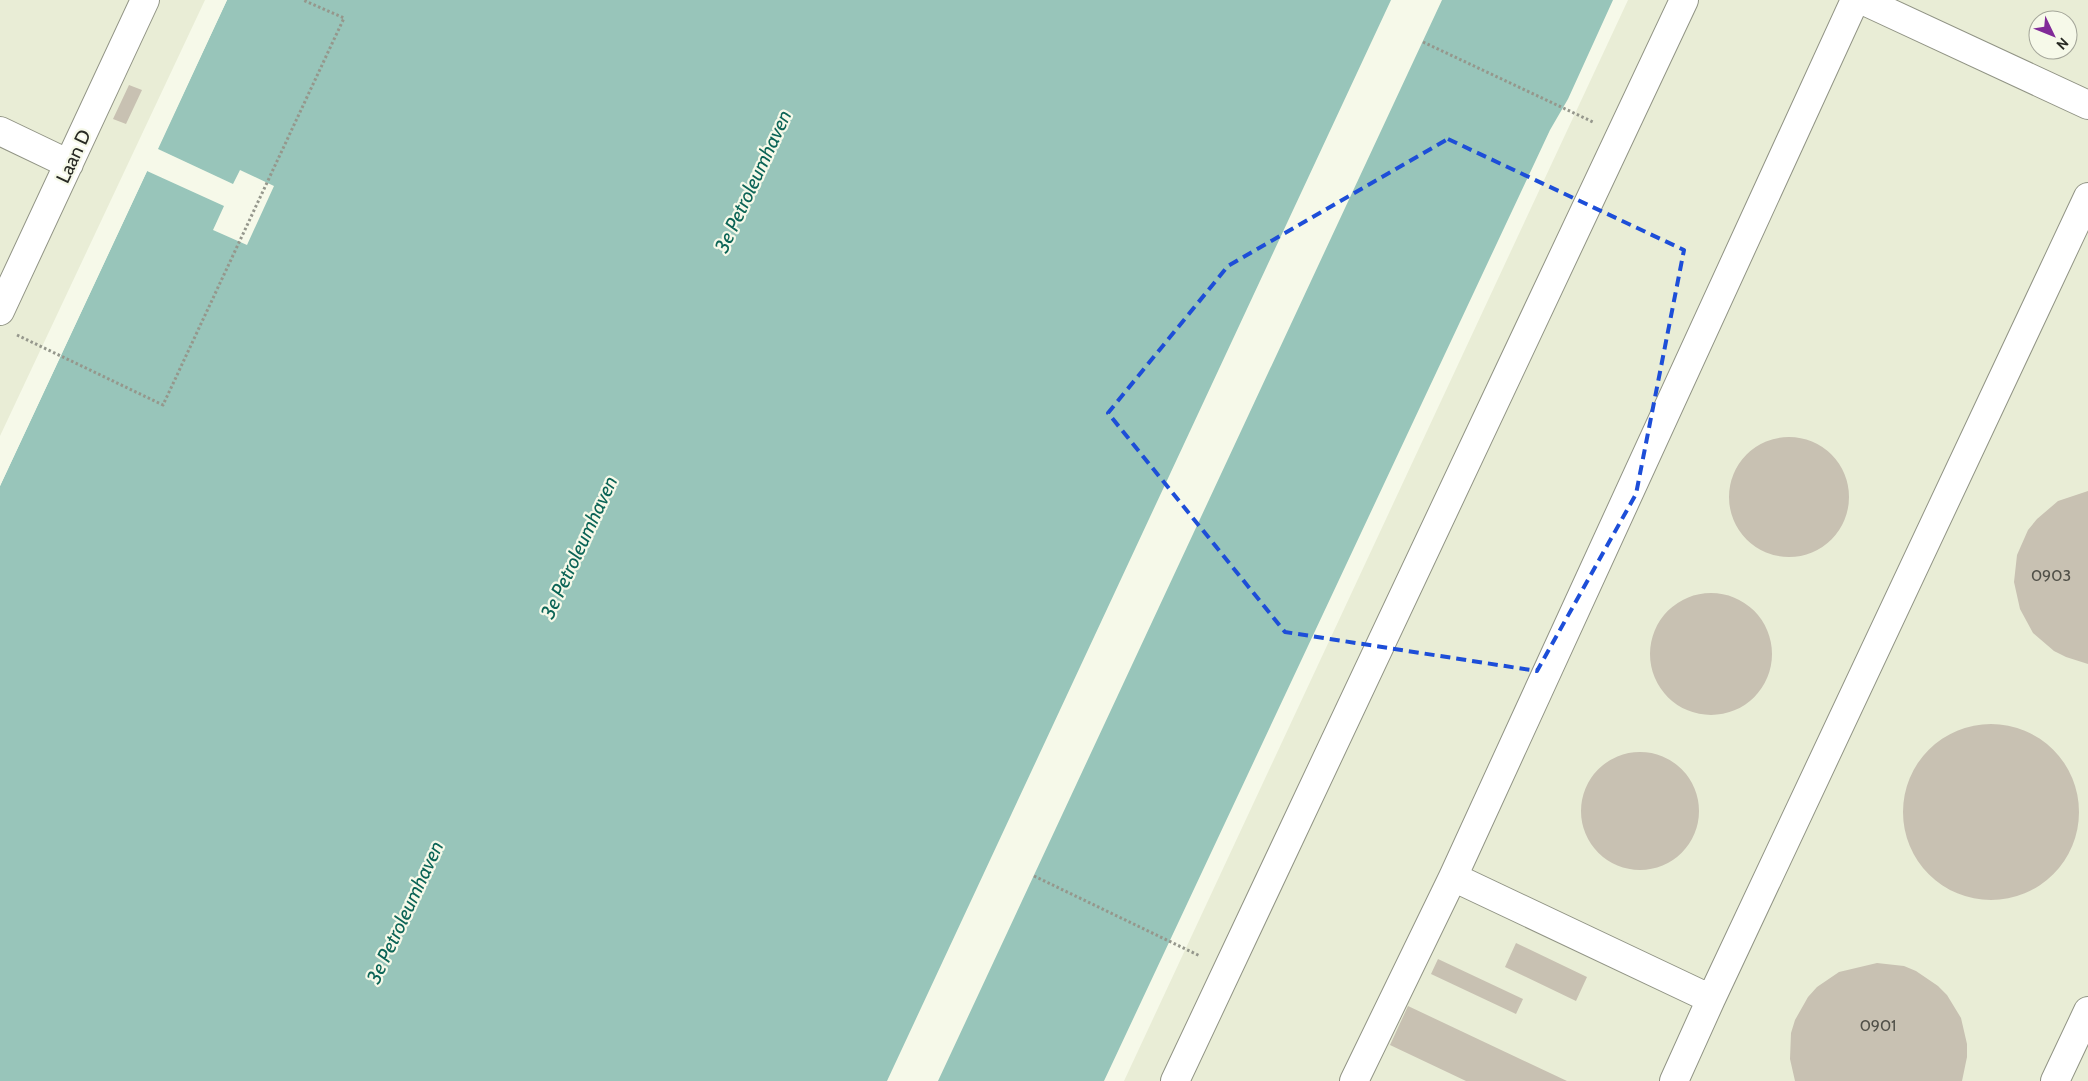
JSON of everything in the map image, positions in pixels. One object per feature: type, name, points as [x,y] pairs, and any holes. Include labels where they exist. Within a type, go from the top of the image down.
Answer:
[{"type":"lane","name":"Laan D","points":[[7,323],[69,164],[145,0]]},
{"type":"lane","points":[[1175,1081],[1684,0]]},
{"type":"lane","points":[[1354,1081],[1453,877],[1854,0]]},
{"type":"lane","points":[[1862,0],[2088,105]]},
{"type":"lane","points":[[0,131],[69,164]]},
{"type":"lane","points":[[1674,1081],[1710,999],[2088,197]]},
{"type":"lane","points":[[1453,877],[1710,999]]},
{"type":"lane","points":[[2055,1081],[2088,1011]]},
{"type":"path","points":[[7,323],[162,405],[344,18],[303,0]]},
{"type":"path","points":[[1423,42],[1620,135]]},
{"type":"path","points":[[1034,876],[1228,969]]},
{"type":"highlighted area","points":[[1448,139],[1684,250],[1636,494],[1537,671],[1285,632],[1108,413],[1228,266]]},
{"type":"shaded area","points":[[0,0],[205,0],[0,436]]},
{"type":"shaded area","points":[[1628,0],[2088,0],[2088,1081],[1124,1081]]},
{"type":"water","name":"3e Petroleumhaven","points":[[227,0],[1613,0],[1568,99],[1550,130],[1104,1081],[0,1081],[0,486]]},
{"type":"pier","points":[[224,0],[227,0],[158,149],[233,184],[240,170],[274,186],[247,245],[213,230],[224,206],[147,171],[0,486],[0,480]]},
{"type":"pier","points":[[1391,0],[1442,0],[938,1081],[887,1081]]},
{"type":"building","points":[[129,85],[142,90],[126,124],[113,119]]},
{"type":"building","points":[[1789,437],[1801,438],[1812,442],[1822,447],[1831,455],[1839,464],[1844,474],[1848,485],[1848,509],[1844,520],[1839,530],[1831,539],[1822,547],[1812,552],[1801,556],[1789,557],[1777,556],[1766,552],[1756,547],[1747,539],[1739,530],[1734,520],[1730,509],[1729,497],[1730,485],[1734,474],[1739,464],[1747,455],[1756,447],[1766,442],[1777,438]]},
{"type":"building","points":[[2088,491],[2088,664],[2054,651],[2033,633],[2020,609],[2014,582],[2017,555],[2028,530],[2037,519],[2058,501]]},
{"type":"building","points":[[1711,593],[1734,598],[1754,611],[1767,631],[1772,654],[1767,677],[1754,697],[1734,710],[1711,715],[1688,710],[1668,697],[1655,677],[1650,654],[1655,631],[1668,611],[1688,598]]},
{"type":"building","points":[[2000,724],[2025,730],[2033,734],[2059,756],[2073,778],[2078,795],[2078,829],[2073,846],[2059,868],[2047,880],[2025,894],[2008,899],[1982,900],[1957,894],[1949,890],[1923,868],[1909,846],[1904,829],[1903,803],[1909,778],[1913,770],[1935,744],[1957,730],[1974,725]]},
{"type":"building","points":[[1640,752],[1663,756],[1682,769],[1695,788],[1699,811],[1695,834],[1682,853],[1663,866],[1640,870],[1617,866],[1598,853],[1585,834],[1581,811],[1585,788],[1598,769],[1617,756]]},
{"type":"building","points":[[1516,943],[1587,977],[1576,1001],[1505,967]]},
{"type":"building","points":[[1438,959],[1523,999],[1516,1014],[1431,974]]},
{"type":"building","points":[[1877,963],[1904,966],[1916,971],[1938,986],[1947,995],[1961,1018],[1967,1044],[1967,1057],[1962,1081],[1795,1081],[1790,1059],[1791,1033],[1795,1020],[1808,997],[1817,987],[1839,972]]},
{"type":"building","points":[[1408,1006],[1567,1081],[1466,1081],[1390,1045]]}]
